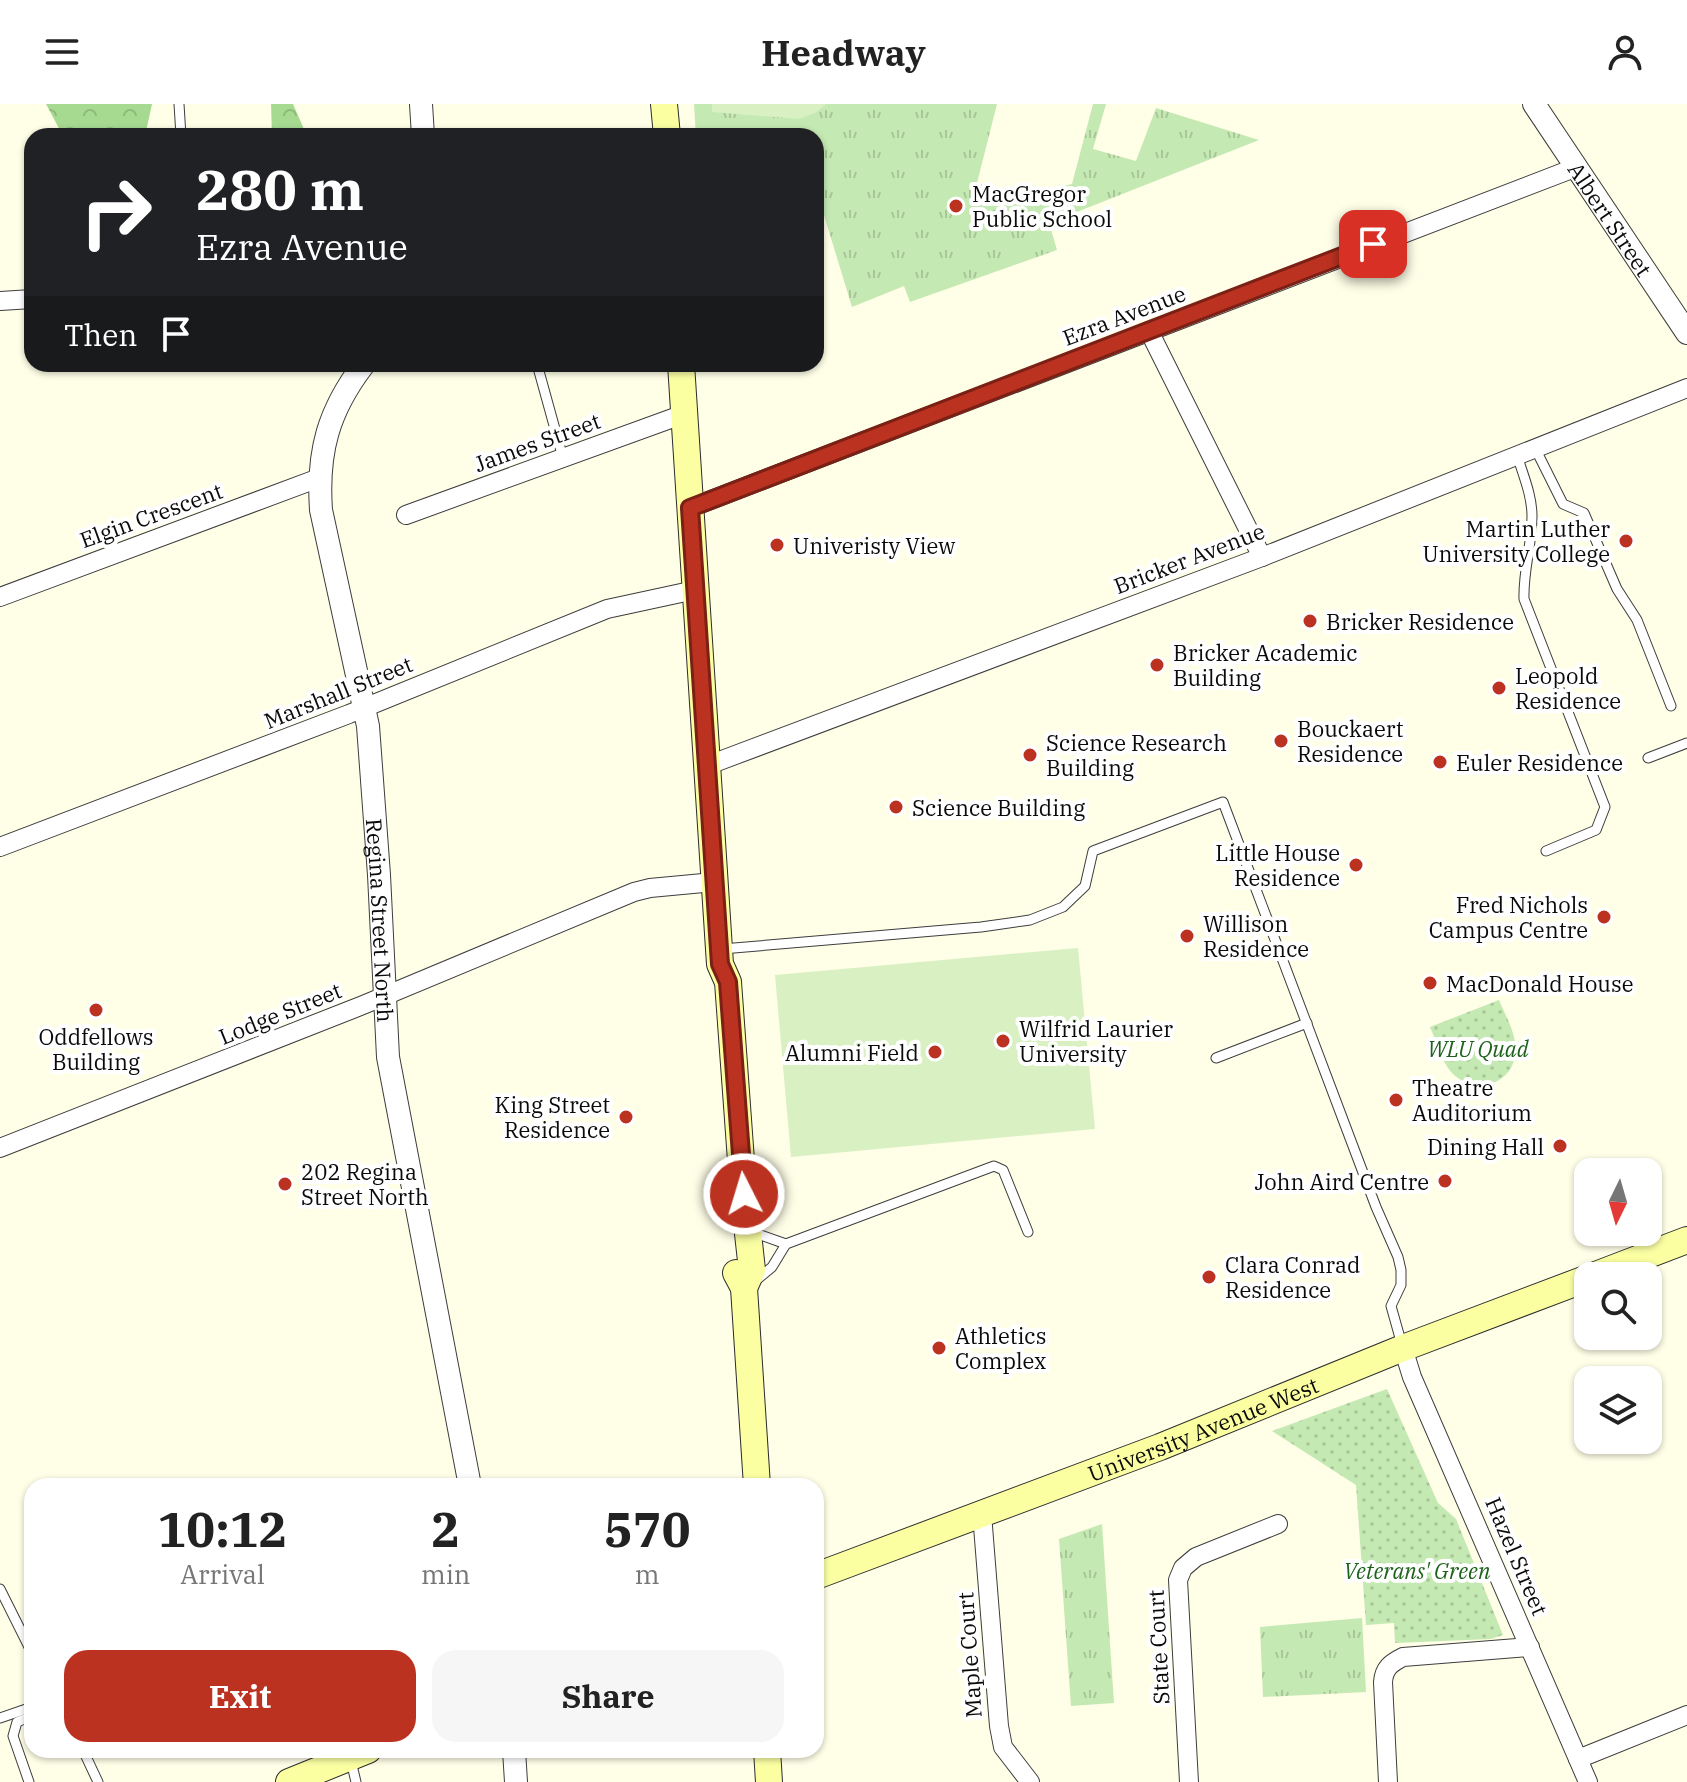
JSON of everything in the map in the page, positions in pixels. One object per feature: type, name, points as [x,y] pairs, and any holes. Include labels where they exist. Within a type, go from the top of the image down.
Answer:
[{"type":"main road","points":[[664,104],[666,128]]},
{"type":"main road","points":[[681,372],[714,882],[720,956],[728,982],[752,1270],[744,1288]]},
{"type":"main road","points":[[720,956],[713,981],[726,1176],[734,1269],[744,1288],[756,1478]]},
{"type":"main road","name":"University Avenue West","points":[[1630,1262],[1687,1240]]},
{"type":"main road","name":"University Avenue West","points":[[824,1573],[1172,1442],[1403,1348],[1574,1283]]},
{"type":"main road","points":[[289,1782],[324,1763],[362,1758]]},
{"type":"main road","points":[[768,1758],[769,1782]]},
{"type":"street","points":[[421,104],[422,128]]},
{"type":"street","name":"Albert Street","points":[[1534,104],[1687,333]]},
{"type":"street","name":"Ezra Avenue","points":[[690,508],[1577,167]]},
{"type":"street","points":[[0,301],[24,300]]},
{"type":"street","points":[[1149,331],[1262,557]]},
{"type":"street","name":"Regina Street North","points":[[358,372],[336,409],[321,451],[321,510],[366,706],[379,875],[388,1057],[468,1478]]},
{"type":"street","name":"Bricker Avenue","points":[[706,766],[1262,557],[1687,388]]},
{"type":"street","name":"James Street","points":[[406,515],[684,414]]},
{"type":"street","name":"Elgin Crescent","points":[[0,597],[319,478]]},
{"type":"street","name":"Marshall Street","points":[[0,847],[607,609],[695,590]]},
{"type":"street","name":"Lodge Street","points":[[0,1148],[385,997],[634,892],[714,882]]},
{"type":"street","name":"Hazel Street","points":[[1403,1348],[1412,1377],[1588,1782]]},
{"type":"street","name":"Maple Court","points":[[982,1514],[1001,1737],[1003,1747],[1030,1782]]},
{"type":"street","name":"State Court","points":[[1189,1782],[1178,1580],[1183,1568],[1196,1557],[1278,1524]]},
{"type":"street","points":[[1388,1782],[1383,1682],[1387,1667],[1403,1657],[1530,1647]]},
{"type":"street","points":[[1578,1759],[1687,1715]]},
{"type":"street","points":[[514,1758],[516,1782]]},
{"type":"lane","points":[[179,104],[180,128]]},
{"type":"lane","points":[[539,372],[563,458]]},
{"type":"lane","points":[[1535,448],[1563,504],[1584,513],[1617,589],[1637,620],[1671,706]]},
{"type":"lane","points":[[1517,455],[1529,493],[1532,516],[1523,578],[1524,599],[1605,807],[1596,830],[1546,851]]},
{"type":"lane","points":[[1648,758],[1687,743]]},
{"type":"lane","points":[[720,956],[1030,920],[1063,907],[1085,886],[1093,851],[1223,802],[1376,1207],[1398,1257],[1401,1285],[1391,1306],[1403,1348]]},
{"type":"lane","points":[[1216,1058],[1307,1023]]},
{"type":"lane","points":[[744,1288],[764,1276],[786,1244],[994,1166],[1003,1170],[1028,1232]]},
{"type":"lane","points":[[748,1230],[786,1244]]},
{"type":"lane","points":[[0,1589],[24,1637]]},
{"type":"lane","points":[[0,1718],[24,1710]]},
{"type":"lane","points":[[24,1719],[17,1722],[13,1736],[29,1782]]},
{"type":"lane","points":[[87,1758],[98,1782]]},
{"type":"green space","points":[[46,104],[152,104],[147,128],[59,128]]},
{"type":"green space","points":[[271,104],[293,104],[304,128],[272,128]]},
{"type":"green space","name":"MacGregor Public School","points":[[694,104],[997,104],[977,183],[1040,200],[1048,190],[1072,184],[1093,104],[1106,104],[1093,149],[1136,161],[1156,108],[1259,140],[1049,223],[1057,250],[910,302],[904,286],[852,307],[824,215],[824,128],[696,128]]},
{"type":"green space","points":[[712,104],[826,104],[815,113],[799,119],[712,112]]},
{"type":"green space","name":"Alumni Field","points":[[1078,948],[1095,1129],[791,1157],[775,975]]},
{"type":"green space","name":"WLU Quad","points":[[1499,1000],[1515,1041],[1512,1066],[1497,1081],[1476,1085],[1466,1082],[1448,1068],[1430,1027]]},
{"type":"green space","name":"Veterans' Green","points":[[1387,1389],[1438,1503],[1456,1519],[1503,1635],[1491,1639],[1395,1643],[1394,1623],[1366,1625],[1356,1485],[1272,1431]]},
{"type":"green space","points":[[1102,1524],[1114,1703],[1071,1706],[1059,1539]]},
{"type":"green space","points":[[1362,1618],[1366,1692],[1263,1697],[1260,1627]]},
{"type":"place","name":"MacGregor Public School","points":[[956,206]]},
{"type":"place","name":"Martin Luther University College","points":[[1626,541]]},
{"type":"place","name":"Univeristy View","points":[[777,545]]},
{"type":"place","name":"Bricker Residence","points":[[1310,621]]},
{"type":"place","name":"Bricker Academic Building","points":[[1157,665]]},
{"type":"place","name":"Leopold Residence","points":[[1499,688]]},
{"type":"place","name":"Bouckaert Residence","points":[[1281,741]]},
{"type":"place","name":"Science Research Building","points":[[1030,755]]},
{"type":"place","name":"Euler Residence","points":[[1440,762]]},
{"type":"place","name":"Science Building","points":[[896,807]]},
{"type":"place","name":"Little House Residence","points":[[1356,865]]},
{"type":"place","name":"Fred Nichols Campus Centre","points":[[1604,917]]},
{"type":"place","name":"Willison Residence","points":[[1187,936]]},
{"type":"place","name":"MacDonald House","points":[[1430,983]]},
{"type":"place","name":"Oddfellows Building","points":[[96,1010]]},
{"type":"place","name":"Wilfrid Laurier University","points":[[1003,1041]]},
{"type":"place","name":"Alumni Field","points":[[935,1052]]},
{"type":"place","name":"Theatre Auditorium","points":[[1396,1100]]},
{"type":"place","name":"King Street Residence","points":[[626,1117]]},
{"type":"place","name":"Dining Hall","points":[[1560,1146]]},
{"type":"place","name":"John Aird Centre","points":[[1445,1181]]},
{"type":"place","name":"202 Regina Street North","points":[[285,1184]]},
{"type":"place","name":"Clara Conrad Residence","points":[[1209,1277]]},
{"type":"place","name":"Athletics Complex","points":[[939,1348]]},
{"type":"route","points":[[744,1194],[728,982],[720,964],[690,508],[1373,244]]}]
